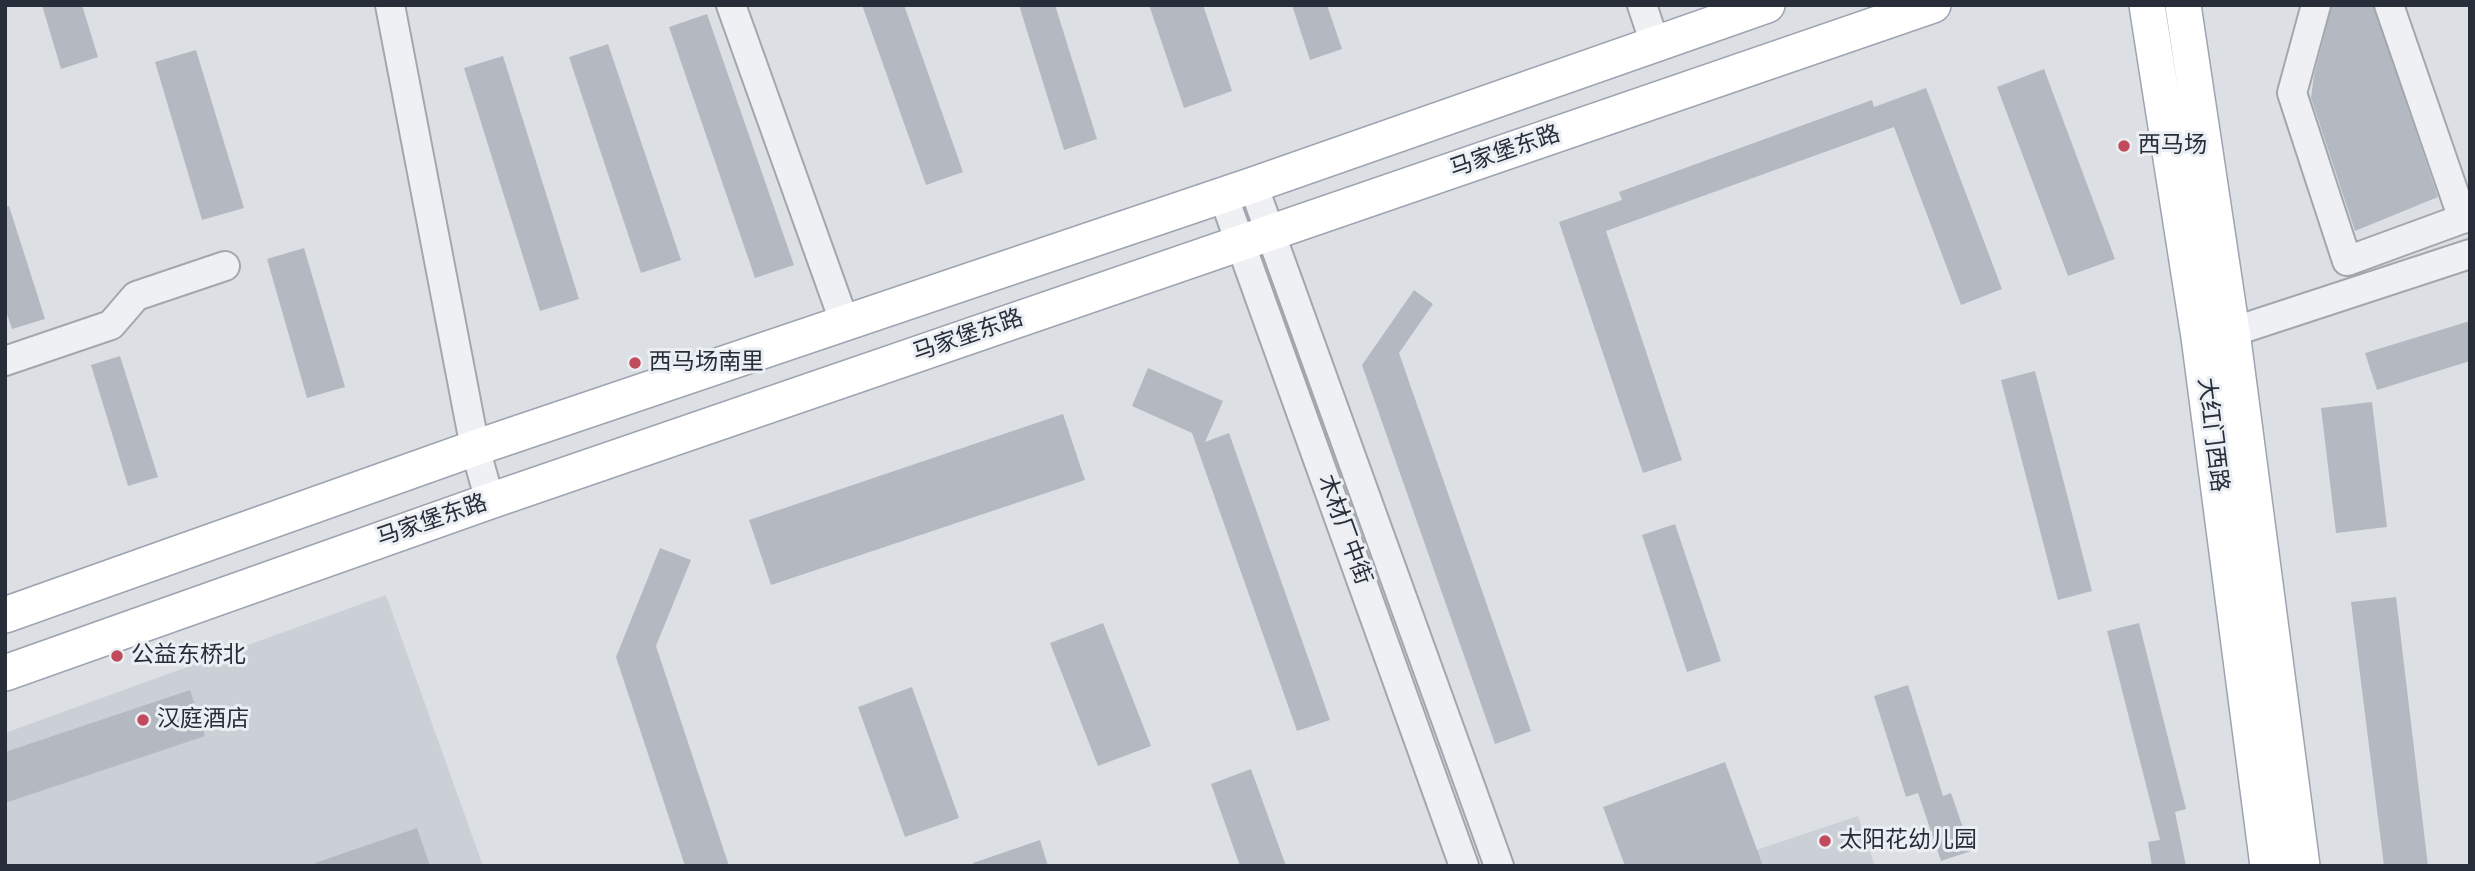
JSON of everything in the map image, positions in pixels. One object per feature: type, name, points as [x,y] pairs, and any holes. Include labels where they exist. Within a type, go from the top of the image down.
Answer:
[{"type":"main road","points":[[5,615],[474,448],[1238,190],[1767,5]]},
{"type":"main road","name":"马家堡东路","points":[[5,673],[490,501],[1933,5]]},
{"type":"main road","name":"大红门西路","points":[[2147,5],[2199,337],[2269,866]]},
{"type":"main road","name":"大红门西路","points":[[2183,5],[2232,332],[2302,866]]},
{"type":"street","points":[[390,5],[474,448],[490,501]]},
{"type":"street","points":[[731,5],[844,321]]},
{"type":"street","points":[[1642,5],[1655,44]]},
{"type":"street","points":[[2315,5],[2292,93],[2347,261],[2466,217],[2389,5]]},
{"type":"street","name":"木材厂中街","points":[[1238,190],[1499,866]]},
{"type":"street","name":"木材厂中街","points":[[1255,237],[1464,866]]},
{"type":"street","points":[[2232,332],[2470,254]]},
{"type":"street","points":[[5,361],[111,325],[136,296],[225,267]]},
{"type":"shaded area","points":[[386,595],[483,866],[5,866],[5,733]]},
{"type":"shaded area","name":"太阳花幼儿园","points":[[1858,816],[1875,866],[1708,866]]},
{"type":"building","points":[[42,5],[82,5],[98,57],[61,69]]},
{"type":"building","points":[[862,5],[904,5],[963,172],[926,185]]},
{"type":"building","points":[[1019,5],[1055,5],[1097,139],[1064,150]]},
{"type":"building","points":[[1149,5],[1203,5],[1232,91],[1184,108]]},
{"type":"building","points":[[1292,5],[1327,5],[1342,49],[1310,60]]},
{"type":"building","points":[[2332,5],[2373,5],[2438,197],[2355,231],[2311,98],[2314,75]]},
{"type":"building","points":[[707,14],[794,265],[755,278],[669,27]]},
{"type":"building","points":[[608,44],[681,260],[641,273],[569,57]]},
{"type":"building","points":[[196,50],[244,208],[202,220],[155,62]]},
{"type":"building","points":[[503,56],[579,299],[540,311],[464,68]]},
{"type":"building","points":[[2044,69],[2115,259],[2068,276],[1997,87]]},
{"type":"building","points":[[1926,88],[2002,289],[1961,305],[1894,127],[1606,231],[1682,460],[1643,473],[1559,222],[1622,200],[1619,192],[1872,100],[1874,107]]},
{"type":"building","points":[[9,206],[45,319],[12,329],[5,308],[5,207]]},
{"type":"building","points":[[304,248],[345,387],[307,398],[267,259]]},
{"type":"building","points":[[1414,290],[1433,304],[1399,353],[1531,731],[1495,744],[1362,365]]},
{"type":"building","points":[[2470,321],[2470,361],[2377,390],[2365,353]]},
{"type":"building","points":[[120,356],[158,477],[128,486],[91,365]]},
{"type":"building","points":[[1148,368],[1223,401],[1205,442],[1229,433],[1330,720],[1297,731],[1192,433],[1132,406]]},
{"type":"building","points":[[2035,371],[2092,591],[2058,600],[2001,380]]},
{"type":"building","points":[[2372,402],[2387,527],[2336,533],[2321,408]]},
{"type":"building","points":[[1063,414],[1085,480],[771,585],[749,520]]},
{"type":"building","points":[[1675,524],[1721,661],[1687,672],[1642,535]]},
{"type":"building","points":[[660,548],[691,560],[656,646],[729,866],[685,866],[616,657]]},
{"type":"building","points":[[2396,597],[2428,866],[2384,866],[2351,602]]},
{"type":"building","points":[[1103,623],[1151,746],[1098,766],[1050,643]]},
{"type":"building","points":[[2139,623],[2186,809],[2175,812],[2186,866],[2152,866],[2148,842],[2160,840],[2107,631]]},
{"type":"building","points":[[1908,685],[1943,796],[1951,793],[1971,851],[1941,861],[1918,793],[1906,797],[1874,696]]},
{"type":"building","points":[[912,687],[959,818],[905,837],[858,707]]},
{"type":"building","points":[[190,690],[205,736],[5,803],[5,752]]},
{"type":"building","points":[[1725,762],[1763,866],[1625,866],[1603,807]]},
{"type":"building","points":[[1251,769],[1286,866],[1240,866],[1211,784]]},
{"type":"building","points":[[417,828],[430,866],[316,866],[315,863]]},
{"type":"building","points":[[1040,840],[1048,866],[974,866],[973,863]]},
{"type":"place","name":"西马场","points":[[2124,146]]},
{"type":"place","name":"西马场南里","points":[[635,363]]},
{"type":"place","name":"公益东桥北","points":[[117,656]]},
{"type":"place","name":"汉庭酒店","points":[[143,720]]},
{"type":"place","name":"太阳花幼儿园","points":[[1825,841]]}]
